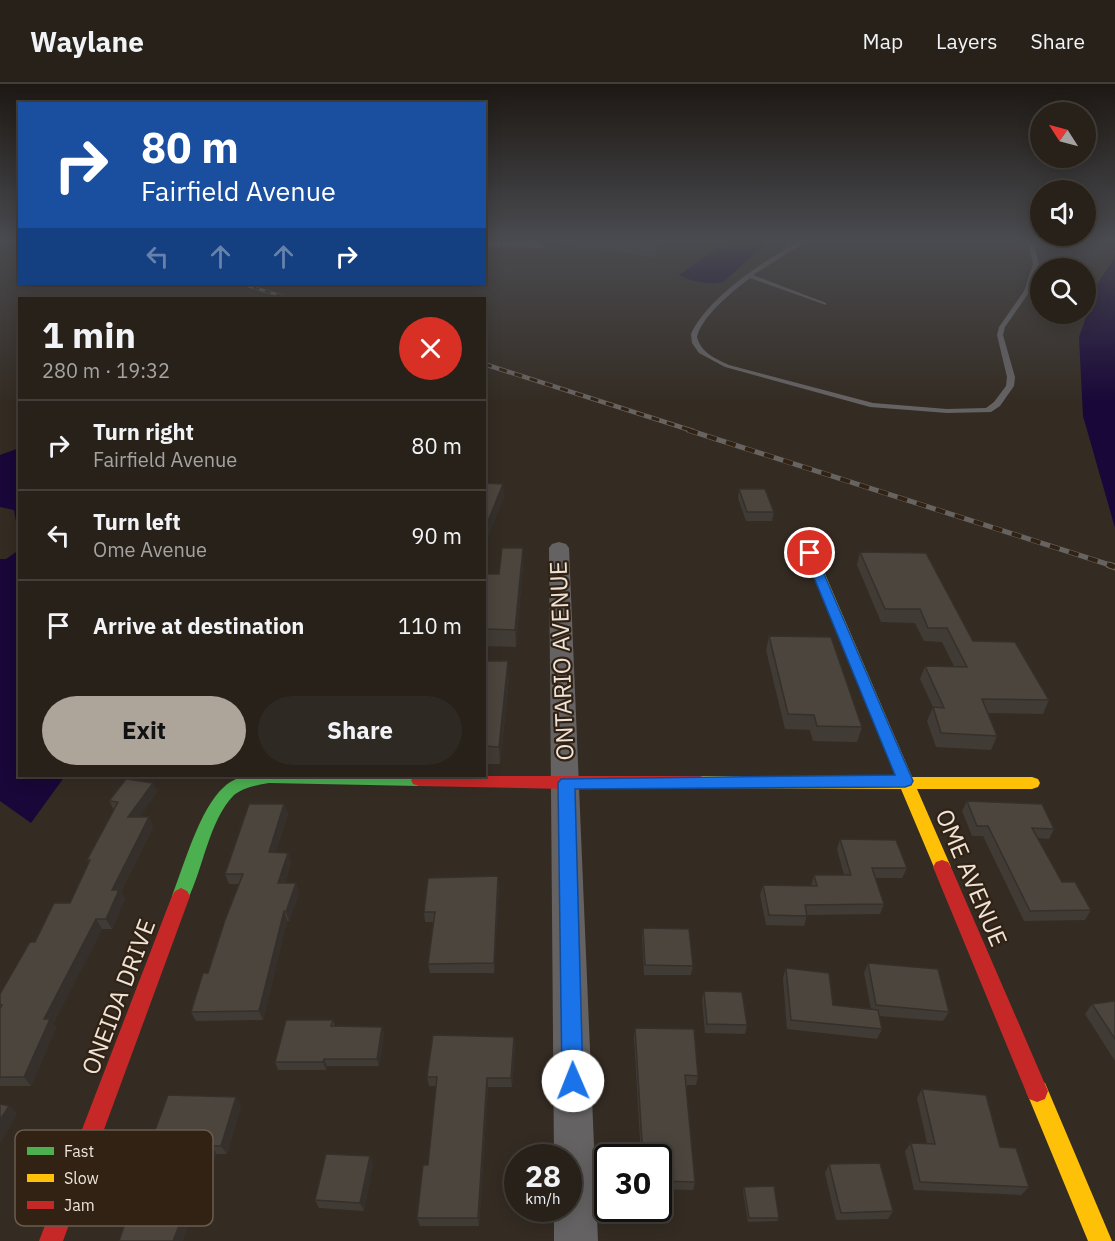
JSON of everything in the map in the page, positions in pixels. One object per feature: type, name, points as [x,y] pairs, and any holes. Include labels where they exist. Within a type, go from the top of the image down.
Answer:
[{"type":"street","name":"OME AVENUE","points":[[801,532],[1100,1241]]},
{"type":"street","name":"ONTARIO AVENUE","points":[[558,548],[566,783],[576,1241]]},
{"type":"street","name":"ONEIDA DRIVE","points":[[93,1130],[212,814],[220,799],[245,780],[269,777],[566,783]]},
{"type":"street","points":[[566,783],[905,781],[1032,783]]},
{"type":"street","name":"ONEIDA DRIVE","points":[[51,1241],[57,1226]]},
{"type":"lane","points":[[726,295],[695,330],[694,338],[699,348],[711,360],[873,405],[947,411],[987,410],[997,404],[1010,386],[1011,378],[1000,335],[1002,327],[1024,295]]},
{"type":"lane","points":[[800,295],[824,304]]},
{"type":"shaded area","points":[[1096,295],[1115,295],[1115,528],[1083,416],[1079,337],[1084,324],[1096,324]]},
{"type":"shaded area","points":[[18,449],[18,533],[14,510],[0,507],[0,455]]},
{"type":"shaded area","points":[[18,551],[18,777],[64,777],[31,823],[0,801],[0,559],[6,559]]},
{"type":"building","points":[[486,483],[503,484],[486,526]]},
{"type":"building","points":[[739,489],[765,489],[774,512],[747,512]]},
{"type":"building","points":[[502,548],[523,548],[515,630],[486,629],[486,574],[499,574]]},
{"type":"building","points":[[860,552],[926,553],[973,641],[1015,642],[1049,700],[982,699],[997,736],[941,733],[933,707],[944,708],[925,666],[967,667],[947,628],[928,628],[920,609],[885,609]]},
{"type":"building","points":[[769,636],[831,637],[862,727],[817,726],[814,715],[788,714]]},
{"type":"building","points":[[486,661],[508,661],[499,747],[486,746]]},
{"type":"building","points":[[126,779],[153,783],[128,817],[149,817],[112,890],[119,890],[106,919],[96,919],[44,1019],[50,1019],[24,1077],[0,1077],[0,1009],[2,1005],[0,1005],[0,994],[30,942],[35,942],[54,903],[70,903],[90,860],[87,860],[118,802],[109,801]]},
{"type":"building","points":[[967,801],[1042,804],[1054,829],[1032,828],[1062,882],[1075,882],[1091,910],[1030,911],[988,826],[977,826]]},
{"type":"building","points":[[249,804],[284,804],[269,852],[288,853],[278,883],[296,883],[286,912],[284,911],[259,1011],[191,1012],[203,973],[208,973],[243,874],[225,874]]},
{"type":"building","points":[[840,839],[896,840],[907,868],[872,868],[884,904],[805,905],[807,916],[769,915],[763,885],[817,886],[814,875],[851,875]]},
{"type":"building","points":[[498,876],[494,963],[428,964],[435,912],[424,912],[428,878]]},
{"type":"building","points":[[643,928],[689,929],[693,966],[645,965]]},
{"type":"building","points":[[868,963],[938,969],[949,1012],[876,1005]]},
{"type":"building","points":[[786,968],[829,973],[833,1005],[878,1010],[882,1029],[791,1020]]},
{"type":"building","points":[[704,991],[742,992],[747,1025],[707,1024]]},
{"type":"building","points":[[1115,1001],[1115,1039],[1092,1004]]},
{"type":"building","points":[[286,1020],[333,1020],[331,1026],[382,1027],[377,1059],[275,1062]]},
{"type":"building","points":[[635,1028],[694,1029],[698,1076],[685,1075],[695,1182],[672,1181],[672,1144],[642,1144]]},
{"type":"building","points":[[433,1035],[514,1037],[511,1078],[487,1078],[478,1218],[417,1218],[423,1165],[428,1165],[437,1077],[427,1077]]},
{"type":"building","points":[[922,1089],[986,1095],[1000,1147],[1016,1148],[1029,1187],[920,1182],[911,1143],[935,1144]]},
{"type":"building","points":[[168,1095],[236,1097],[221,1146],[213,1146],[213,1130],[155,1130]]},
{"type":"building","points":[[0,1104],[9,1106],[0,1120]]},
{"type":"building","points":[[326,1154],[370,1156],[360,1203],[315,1200]]},
{"type":"building","points":[[880,1163],[893,1211],[841,1213],[829,1164]]},
{"type":"building","points":[[774,1186],[779,1218],[749,1218],[744,1187]]},
{"type":"building","points":[[124,1226],[179,1226],[173,1241],[119,1241]]},
{"type":"railway","points":[[279,295],[286,297]]},
{"type":"railway","points":[[486,365],[693,431]]},
{"type":"railway","points":[[688,430],[1113,566]]},
{"type":"railway","points":[[1109,565],[1115,567]]},
{"type":"traffic: fast","points":[[181,896],[212,814],[229,791],[242,783],[269,777],[419,780]]},
{"type":"traffic: slow","points":[[801,532],[942,867]]},
{"type":"traffic: slow","points":[[700,782],[1032,783]]},
{"type":"traffic: slow","points":[[1037,1091],[1100,1241]]},
{"type":"traffic: jam","points":[[419,780],[566,783],[700,782]]},
{"type":"traffic: jam","points":[[942,867],[1037,1091]]},
{"type":"traffic: jam","points":[[93,1130],[181,896]]},
{"type":"traffic: jam","points":[[51,1241],[57,1226]]},
{"type":"route","points":[[573,1081],[566,783],[905,781],[810,553]]}]
